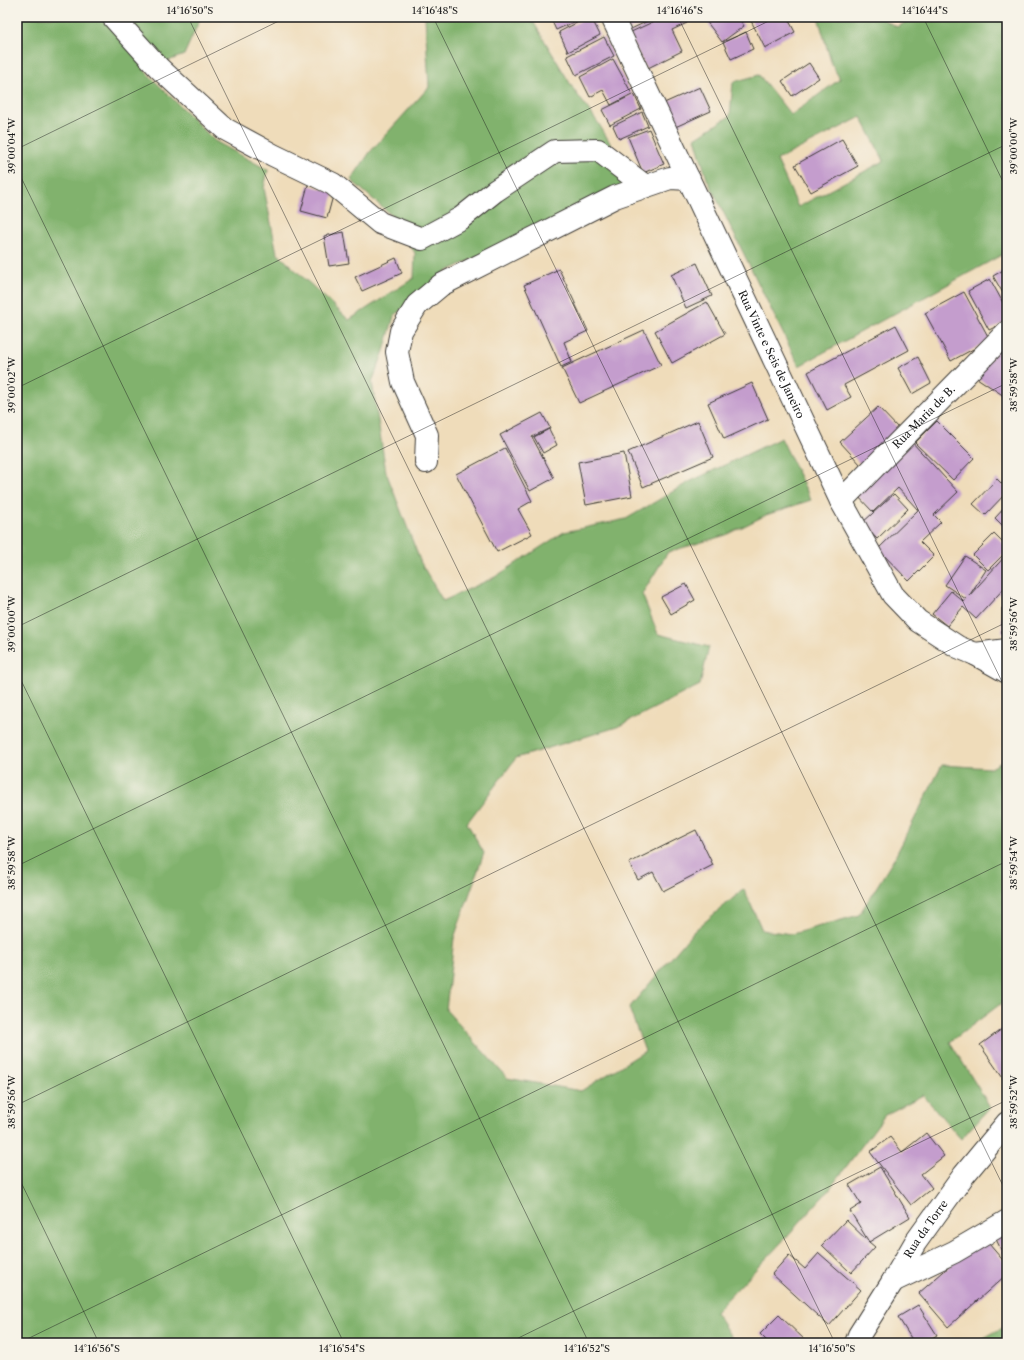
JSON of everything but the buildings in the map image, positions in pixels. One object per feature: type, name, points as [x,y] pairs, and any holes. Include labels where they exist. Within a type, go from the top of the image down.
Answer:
[{"type":"street","points":[[113,17],[160,68],[225,129],[273,155],[333,184],[380,223],[422,239],[461,218],[495,191],[555,150],[598,150],[645,186]]},
{"type":"street","name":"Rua Vinte e Seis de Janeiro","points":[[612,17],[841,501],[893,595],[918,621],[958,647],[975,654],[1007,672]]},
{"type":"street","points":[[426,462],[427,435],[403,382],[397,352],[401,331],[417,305],[441,285],[614,197],[670,178],[689,179]]},
{"type":"street","name":"Rua Maria de B.","points":[[841,501],[1007,332]]},
{"type":"street","points":[[975,654],[1007,650]]},
{"type":"street","name":"Rua da Torre","points":[[856,1343],[915,1243],[964,1175],[1007,1123]]},
{"type":"street","points":[[893,1281],[954,1252],[1007,1221]]},
{"type":"green space","points":[[17,17],[201,17],[184,55],[144,70],[215,141],[268,170],[264,188],[277,253],[349,320],[414,278],[415,253],[390,214],[351,180],[370,152],[429,87],[425,17],[528,17],[534,23],[574,90],[599,124],[634,184],[445,272],[394,316],[384,351],[372,382],[386,472],[421,563],[443,601],[495,577],[564,532],[626,519],[689,482],[781,438],[811,500],[766,515],[726,535],[668,552],[642,594],[658,634],[709,647],[700,685],[617,727],[516,758],[467,823],[484,853],[454,938],[446,1010],[507,1078],[581,1091],[645,1051],[629,1008],[694,931],[744,889],[762,930],[792,934],[859,915],[894,859],[942,765],[991,768],[1007,759],[1007,999],[950,1042],[990,1107],[961,1139],[923,1095],[885,1115],[828,1191],[715,1312],[735,1343],[17,1343]]},
{"type":"green space","points":[[818,17],[879,17],[897,27],[915,17],[1007,17],[1007,252],[799,366],[707,179],[695,138],[730,116],[733,82],[759,75],[791,115],[840,79],[832,65]],"holes":[[[861,117],[884,161],[798,207],[777,160]]]},
{"type":"green space","points":[[1007,1325],[1007,1343],[975,1343]]}]
